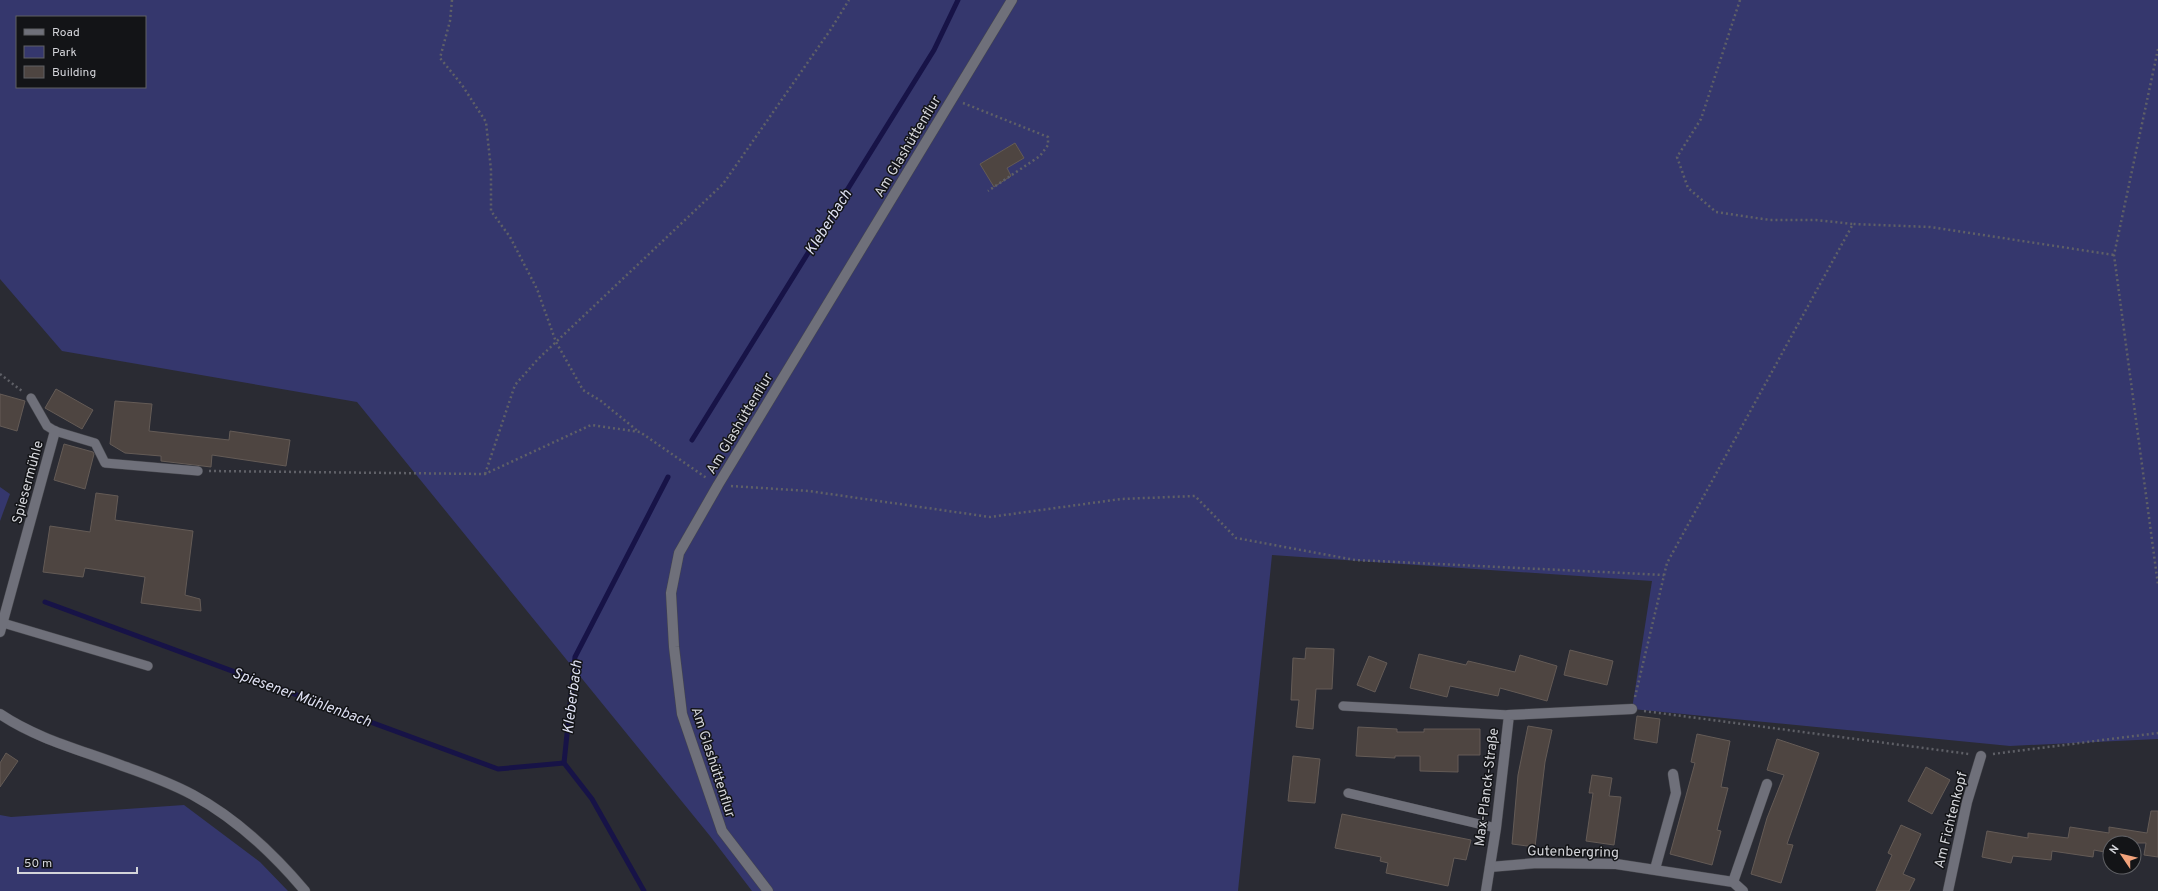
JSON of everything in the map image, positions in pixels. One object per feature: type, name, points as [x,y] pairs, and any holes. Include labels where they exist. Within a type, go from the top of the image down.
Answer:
[{"type":"street","name":"Am Glashüttenflur","points":[[768,891],[722,831],[682,714],[674,647],[671,593],[679,553],[718,485],[1012,0]]},
{"type":"street","name":"Spiesermühle","points":[[1,627],[55,431]]},
{"type":"street","name":"Max-Planck-Straße","points":[[1486,891],[1496,828],[1509,715],[1632,709]]},
{"type":"street","points":[[0,714],[12,722],[49,739],[159,779],[192,794],[223,813],[250,834],[273,855],[305,891]]},
{"type":"street","name":"Am Fichtenkopf","points":[[1948,891],[1967,802],[1981,756]]},
{"type":"street","points":[[1655,869],[1676,793],[1673,774]]},
{"type":"street","points":[[1743,891],[1733,882],[1766,784]]},
{"type":"street","name":"Gutenbergring","points":[[1490,867],[1537,863],[1616,864],[1733,882]]},
{"type":"lane","points":[[31,398],[47,426],[55,431],[95,443],[105,463],[198,471]]},
{"type":"lane","points":[[1,627],[148,666]]},
{"type":"lane","points":[[1343,706],[1509,715]]},
{"type":"lane","points":[[1348,794],[1496,828]]},
{"type":"path","points":[[452,0],[450,21],[440,58],[462,85],[486,122],[491,170],[492,211],[510,237],[537,289],[556,342],[583,390],[601,401],[640,432],[718,485],[809,491],[990,517],[1121,499],[1196,496],[1236,538],[1355,560],[1664,575]]},
{"type":"path","points":[[485,474],[515,385],[538,359],[723,184],[831,29],[849,0]]},
{"type":"path","points":[[1740,0],[1701,119],[1677,158],[1688,188],[1716,212],[1770,220],[1816,220],[1853,224],[1930,228],[2114,255]]},
{"type":"path","points":[[2158,49],[2114,255],[2158,585]]},
{"type":"path","points":[[952,98],[1048,137],[1048,145],[1040,156],[988,190]]},
{"type":"path","points":[[1853,224],[1671,556],[1664,575],[1632,709],[1981,756],[2158,733]]},
{"type":"path","points":[[0,374],[31,398]]},
{"type":"path","points":[[198,471],[485,474],[590,425],[640,432]]},
{"type":"green space","points":[[0,0],[2158,0],[2158,739],[2010,746],[1632,709],[1652,581],[1272,555],[1238,891],[752,891],[710,836],[357,402],[62,351],[0,279]]},
{"type":"green space","points":[[0,487],[10,494],[0,521]]},
{"type":"green space","points":[[184,805],[260,862],[288,891],[0,891],[0,815],[11,817]]},
{"type":"building","points":[[1015,143],[1024,158],[1007,168],[1011,176],[994,187],[980,164]]},
{"type":"building","points":[[56,389],[93,410],[82,429],[45,408]]},
{"type":"building","points":[[0,394],[25,401],[17,431],[0,426]]},
{"type":"building","points":[[115,401],[152,404],[149,431],[229,440],[230,431],[290,440],[286,466],[212,455],[211,467],[161,461],[161,456],[125,453],[110,444]]},
{"type":"building","points":[[64,444],[93,452],[94,454],[85,489],[54,480]]},
{"type":"building","points":[[96,493],[118,496],[115,520],[193,531],[185,595],[200,599],[201,611],[141,603],[145,577],[85,568],[83,577],[43,572],[50,526],[90,532]]},
{"type":"building","points":[[1306,648],[1334,649],[1332,689],[1316,689],[1313,729],[1296,727],[1299,700],[1291,700],[1293,658],[1305,659]]},
{"type":"building","points":[[1570,650],[1613,661],[1607,685],[1564,675]]},
{"type":"building","points":[[1419,654],[1466,665],[1468,661],[1515,672],[1520,655],[1557,666],[1547,701],[1500,688],[1498,696],[1450,686],[1447,697],[1410,688]]},
{"type":"building","points":[[1369,656],[1387,663],[1375,692],[1357,685]]},
{"type":"building","points":[[1637,716],[1660,719],[1657,743],[1634,739]]},
{"type":"building","points":[[1528,726],[1552,730],[1545,762],[1535,847],[1512,844],[1518,775]]},
{"type":"building","points":[[1358,727],[1397,729],[1397,732],[1424,732],[1424,729],[1480,729],[1480,755],[1458,755],[1458,772],[1420,771],[1420,756],[1395,756],[1395,758],[1356,756]]},
{"type":"building","points":[[1697,734],[1730,741],[1721,787],[1728,788],[1717,830],[1721,831],[1712,865],[1670,854],[1695,763],[1691,762]]},
{"type":"building","points":[[1777,739],[1819,753],[1787,844],[1793,845],[1781,883],[1751,874],[1767,818],[1784,775],[1767,770]]},
{"type":"building","points":[[6,753],[18,761],[0,787],[0,763]]},
{"type":"building","points":[[1293,756],[1320,759],[1315,803],[1288,801]]},
{"type":"building","points":[[1926,767],[1950,780],[1932,814],[1908,801]]},
{"type":"building","points":[[1592,775],[1612,778],[1609,796],[1621,797],[1614,845],[1586,841],[1593,793],[1589,793]]},
{"type":"building","points":[[2151,811],[2158,811],[2158,857],[2144,855],[2146,843],[2142,843],[2142,835],[2102,835],[2102,852],[2094,850],[2093,857],[2052,851],[2051,860],[2013,856],[2011,863],[1982,857],[1987,831],[2028,838],[2028,833],[2068,838],[2070,827],[2109,833],[2109,827],[2147,833]]},
{"type":"building","points":[[1342,814],[1471,840],[1466,860],[1454,858],[1448,886],[1386,873],[1388,863],[1380,861],[1381,857],[1335,848]]},
{"type":"building","points":[[1901,825],[1921,834],[1903,874],[1915,879],[1909,891],[1876,891],[1892,855],[1888,853]]},
{"type":"waterway","name":"Kleberbach","points":[[692,440],[934,50],[958,0]]},
{"type":"waterway","name":"Kleberbach","points":[[644,891],[592,799],[564,763],[575,657],[668,477]]},
{"type":"waterway","name":"Spiesener Mühlenbach","points":[[45,602],[498,769],[564,763]]}]
